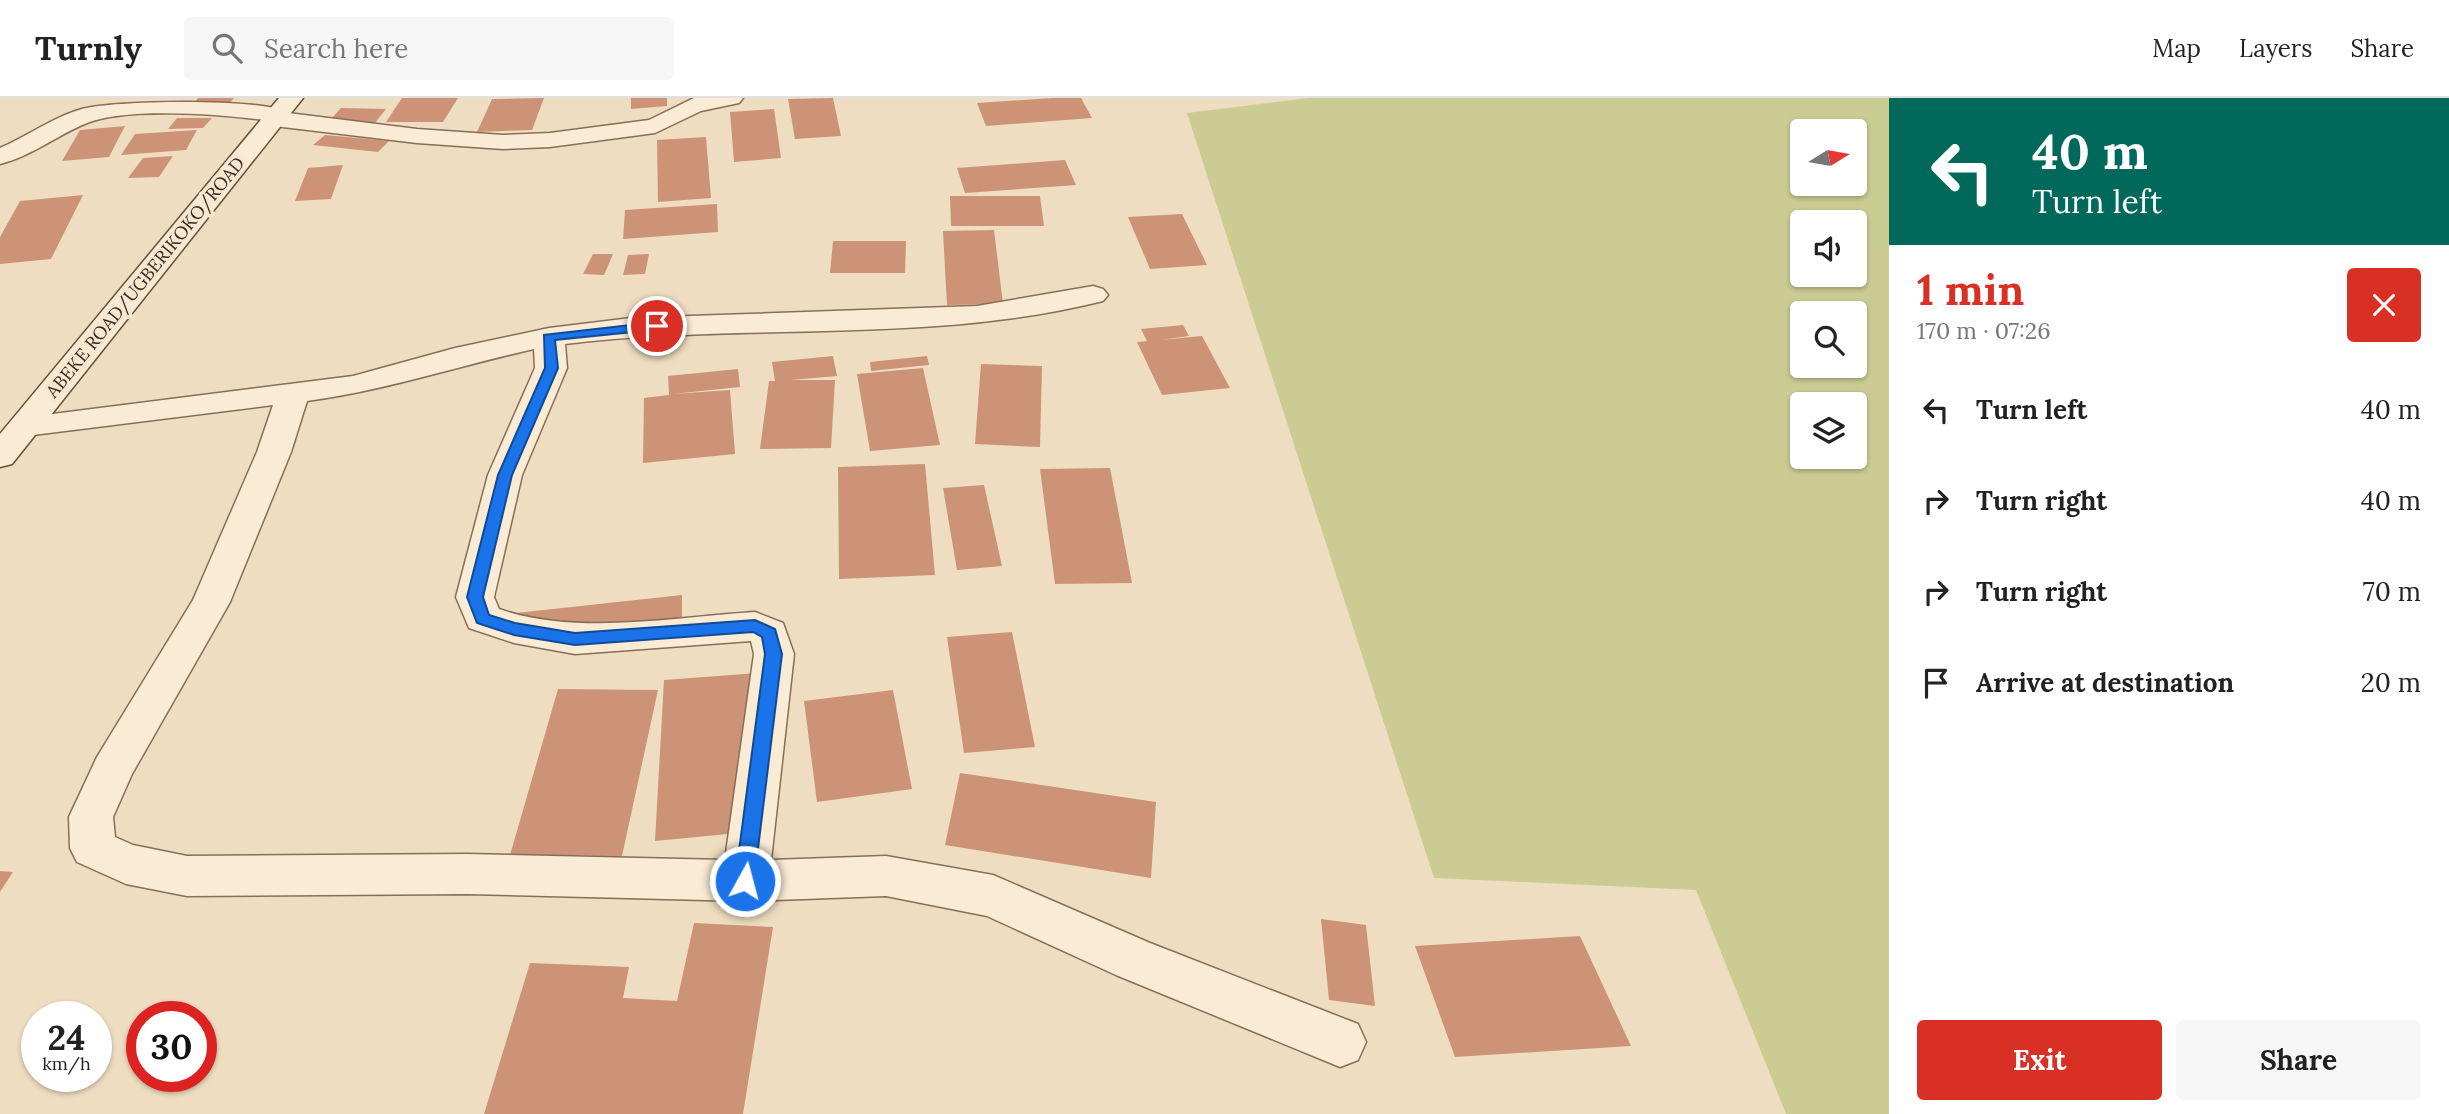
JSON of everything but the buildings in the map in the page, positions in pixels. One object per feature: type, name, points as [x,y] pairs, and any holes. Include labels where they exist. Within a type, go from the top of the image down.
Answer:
[{"type":"street","points":[[0,156],[24,148],[70,121],[94,113],[191,105],[280,110],[417,136],[503,142],[550,140],[655,126],[693,102],[731,98]]},
{"type":"street","name":"ABEKE ROAD/UGBERIKOKO/ROAD","points":[[0,456],[280,110]]},
{"type":"street","points":[[25,426],[293,395],[355,385],[455,357],[549,337],[631,327],[977,315],[1093,295]]},
{"type":"street","points":[[549,337],[551,368],[505,475],[475,597],[483,618],[514,629],[575,639],[755,626],[769,634],[774,654],[745,881]]},
{"type":"street","points":[[293,395],[274,452],[211,602],[107,781],[91,817],[93,848],[126,864],[187,876],[468,874],[745,881],[886,876],[993,897],[1133,959],[1340,1042]]},
{"type":"green space","points":[[1308,98],[1889,98],[1889,1114],[1786,1114],[1696,890],[1434,878],[1187,113]]},
{"type":"route","points":[[657,326],[549,337],[551,368],[505,475],[475,597],[483,618],[514,629],[575,639],[755,626],[769,634],[774,654],[745,881]]}]
